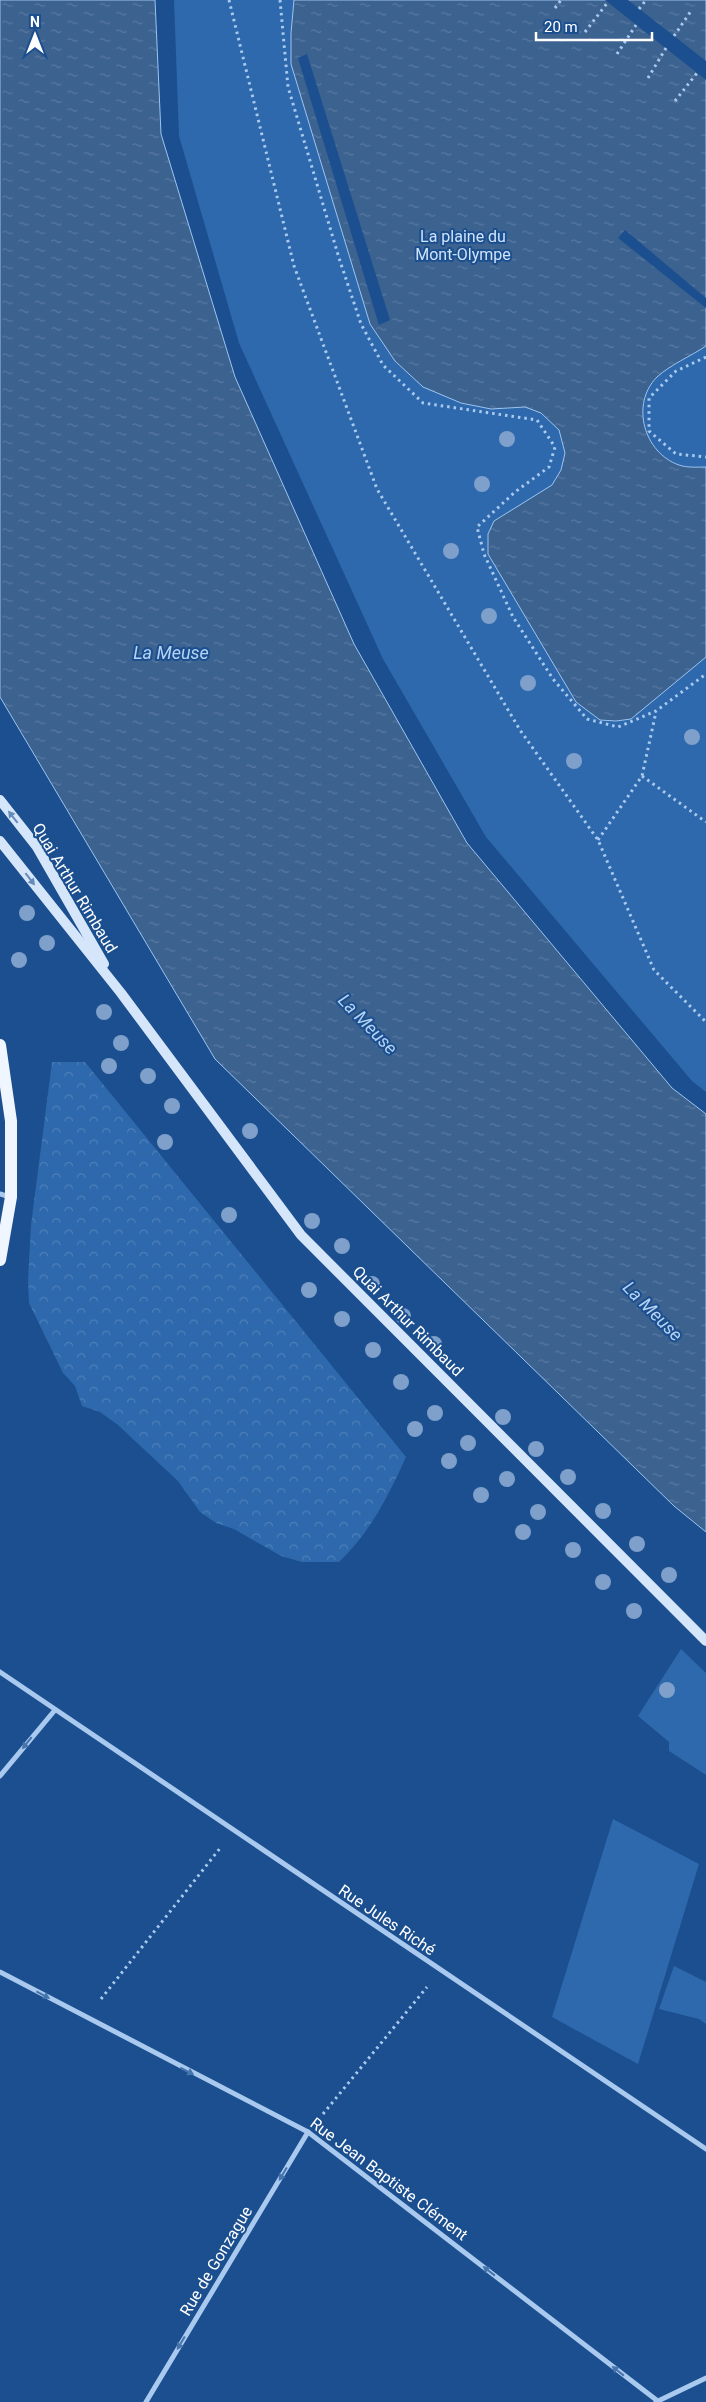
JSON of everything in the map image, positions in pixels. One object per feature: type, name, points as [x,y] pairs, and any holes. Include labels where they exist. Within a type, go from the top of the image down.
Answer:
[{"type":"main road","name":"Quai Arthur Rimbaud","points":[[0,800],[37,847],[121,993]]},
{"type":"main road","name":"Quai Arthur Rimbaud","points":[[0,841],[121,993],[301,1236],[706,1641]]},
{"type":"main road","points":[[0,1045],[12,1121],[0,1260]]},
{"type":"street","name":"Rue Jules Riché","points":[[0,1672],[706,2149]]},
{"type":"street","points":[[0,1776],[54,1710]]},
{"type":"street","name":"Rue Jean Baptiste Clément","points":[[0,1972],[308,2132],[657,2401]]},
{"type":"street","name":"Rue de Gonzague","points":[[146,2402],[308,2132]]},
{"type":"street","points":[[657,2401],[706,2378]]},
{"type":"path","points":[[229,0],[294,266],[377,489],[520,730],[598,840],[654,970],[706,1022]]},
{"type":"path","points":[[280,0],[288,87],[358,316],[383,365],[423,403],[537,420],[555,447],[549,467],[515,492],[477,527],[484,554],[513,617],[553,679],[587,719],[618,726],[656,711],[706,674]]},
{"type":"path","points":[[555,8],[561,0]]},
{"type":"path","points":[[639,9],[646,0]]},
{"type":"path","points":[[585,32],[608,2]]},
{"type":"path","points":[[674,36],[691,10]]},
{"type":"path","points":[[617,54],[636,25]]},
{"type":"path","points":[[648,78],[666,48]]},
{"type":"path","points":[[675,101],[697,73]]},
{"type":"path","points":[[706,357],[676,371],[649,398],[649,431],[676,454],[706,457]]},
{"type":"path","points":[[598,840],[642,776],[656,711]]},
{"type":"path","points":[[642,776],[706,822]]},
{"type":"path","points":[[112,1986],[233,1831]]},
{"type":"path","points":[[308,2132],[440,1971]]},
{"type":"green space","name":"La plaine du Mont-Olympe","points":[[174,0],[706,0],[706,1092],[692,1081],[486,837],[383,659],[239,343],[179,136]]},
{"type":"green space","points":[[52,1062],[85,1062],[406,1457],[393,1486],[369,1526],[339,1562],[302,1562],[281,1556],[234,1529],[216,1523],[200,1512],[178,1481],[118,1425],[100,1412],[82,1406],[75,1386],[63,1373],[29,1303],[28,1280],[31,1225]]},
{"type":"green space","points":[[681,1649],[706,1673],[706,1775],[669,1751],[669,1742],[638,1716]]},
{"type":"green space","points":[[613,1819],[699,1864],[638,2064],[552,2017]]},
{"type":"green space","points":[[674,1966],[706,1982],[706,2024],[699,2019],[659,2009]]},
{"type":"water","name":"La Meuse","points":[[0,0],[155,0],[161,134],[235,377],[354,644],[467,843],[672,1088],[706,1114],[706,1532],[674,1506],[215,1059],[0,697]]},
{"type":"water","points":[[294,0],[706,0],[706,346],[657,377],[649,388],[644,400],[643,414],[645,427],[650,439],[657,450],[667,459],[682,466],[706,467],[706,657],[631,719],[616,721],[600,720],[576,702],[488,554],[488,534],[494,521],[552,485],[561,470],[565,453],[559,430],[541,413],[525,407],[491,409],[461,403],[423,387],[395,361],[370,324],[291,64]]},
{"type":"pier","points":[[605,0],[628,0],[706,61],[706,80]]},
{"type":"pier","points":[[307,54],[390,320],[379,325],[298,58]]},
{"type":"pier","points":[[625,230],[706,298],[706,308],[618,238]]}]
